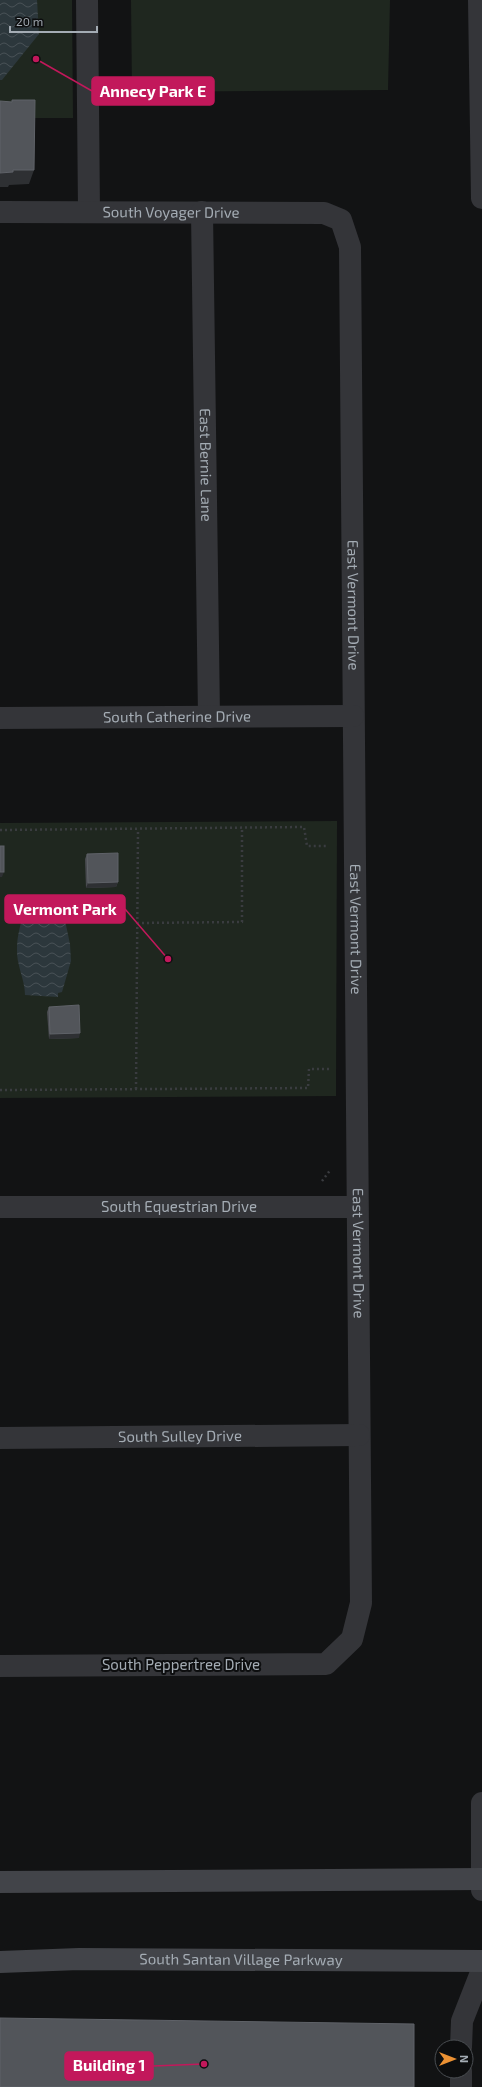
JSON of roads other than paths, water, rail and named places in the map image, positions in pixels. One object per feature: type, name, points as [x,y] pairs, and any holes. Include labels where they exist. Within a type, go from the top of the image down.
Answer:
[{"type":"main road","points":[[0,1882],[482,1879]]},
{"type":"main road","name":"South Santan Village Parkway","points":[[0,1962],[79,1959],[482,1961]]},
{"type":"street","points":[[87,0],[89,211]]},
{"type":"street","points":[[479,0],[482,198]]},
{"type":"street","name":"South Voyager Drive","points":[[0,212],[89,211],[324,213],[341,220]]},
{"type":"street","name":"East Bernie Lane","points":[[202,212],[208,717]]},
{"type":"street","name":"East Vermont Drive","points":[[341,220],[350,247],[361,1603],[352,1639]]},
{"type":"street","name":"South Catherine Drive","points":[[0,718],[354,716]]},
{"type":"street","name":"South Equestrian Drive","points":[[0,1206],[357,1207]]},
{"type":"street","name":"South Sulley Drive","points":[[0,1438],[359,1435]]},
{"type":"street","name":"South Peppertree Drive","points":[[0,1666],[326,1664],[352,1639]]},
{"type":"street","points":[[482,1803],[482,1890]]},
{"type":"street","points":[[462,2039],[462,2021],[482,1970]]},
{"type":"water","points":[[0,0],[37,0],[39,34],[2,80],[0,80]]},
{"type":"water","points":[[57,905],[58,911],[63,911],[70,944],[71,961],[62,992],[58,993],[58,997],[25,995],[24,983],[17,954],[19,930],[24,911],[30,911],[30,906]]},
{"type":"place","name":"Annecy Park E","points":[[36,59]]},
{"type":"place","name":"Vermont Park","points":[[168,959]]},
{"type":"place","name":"Building 1","points":[[204,2064]]}]
